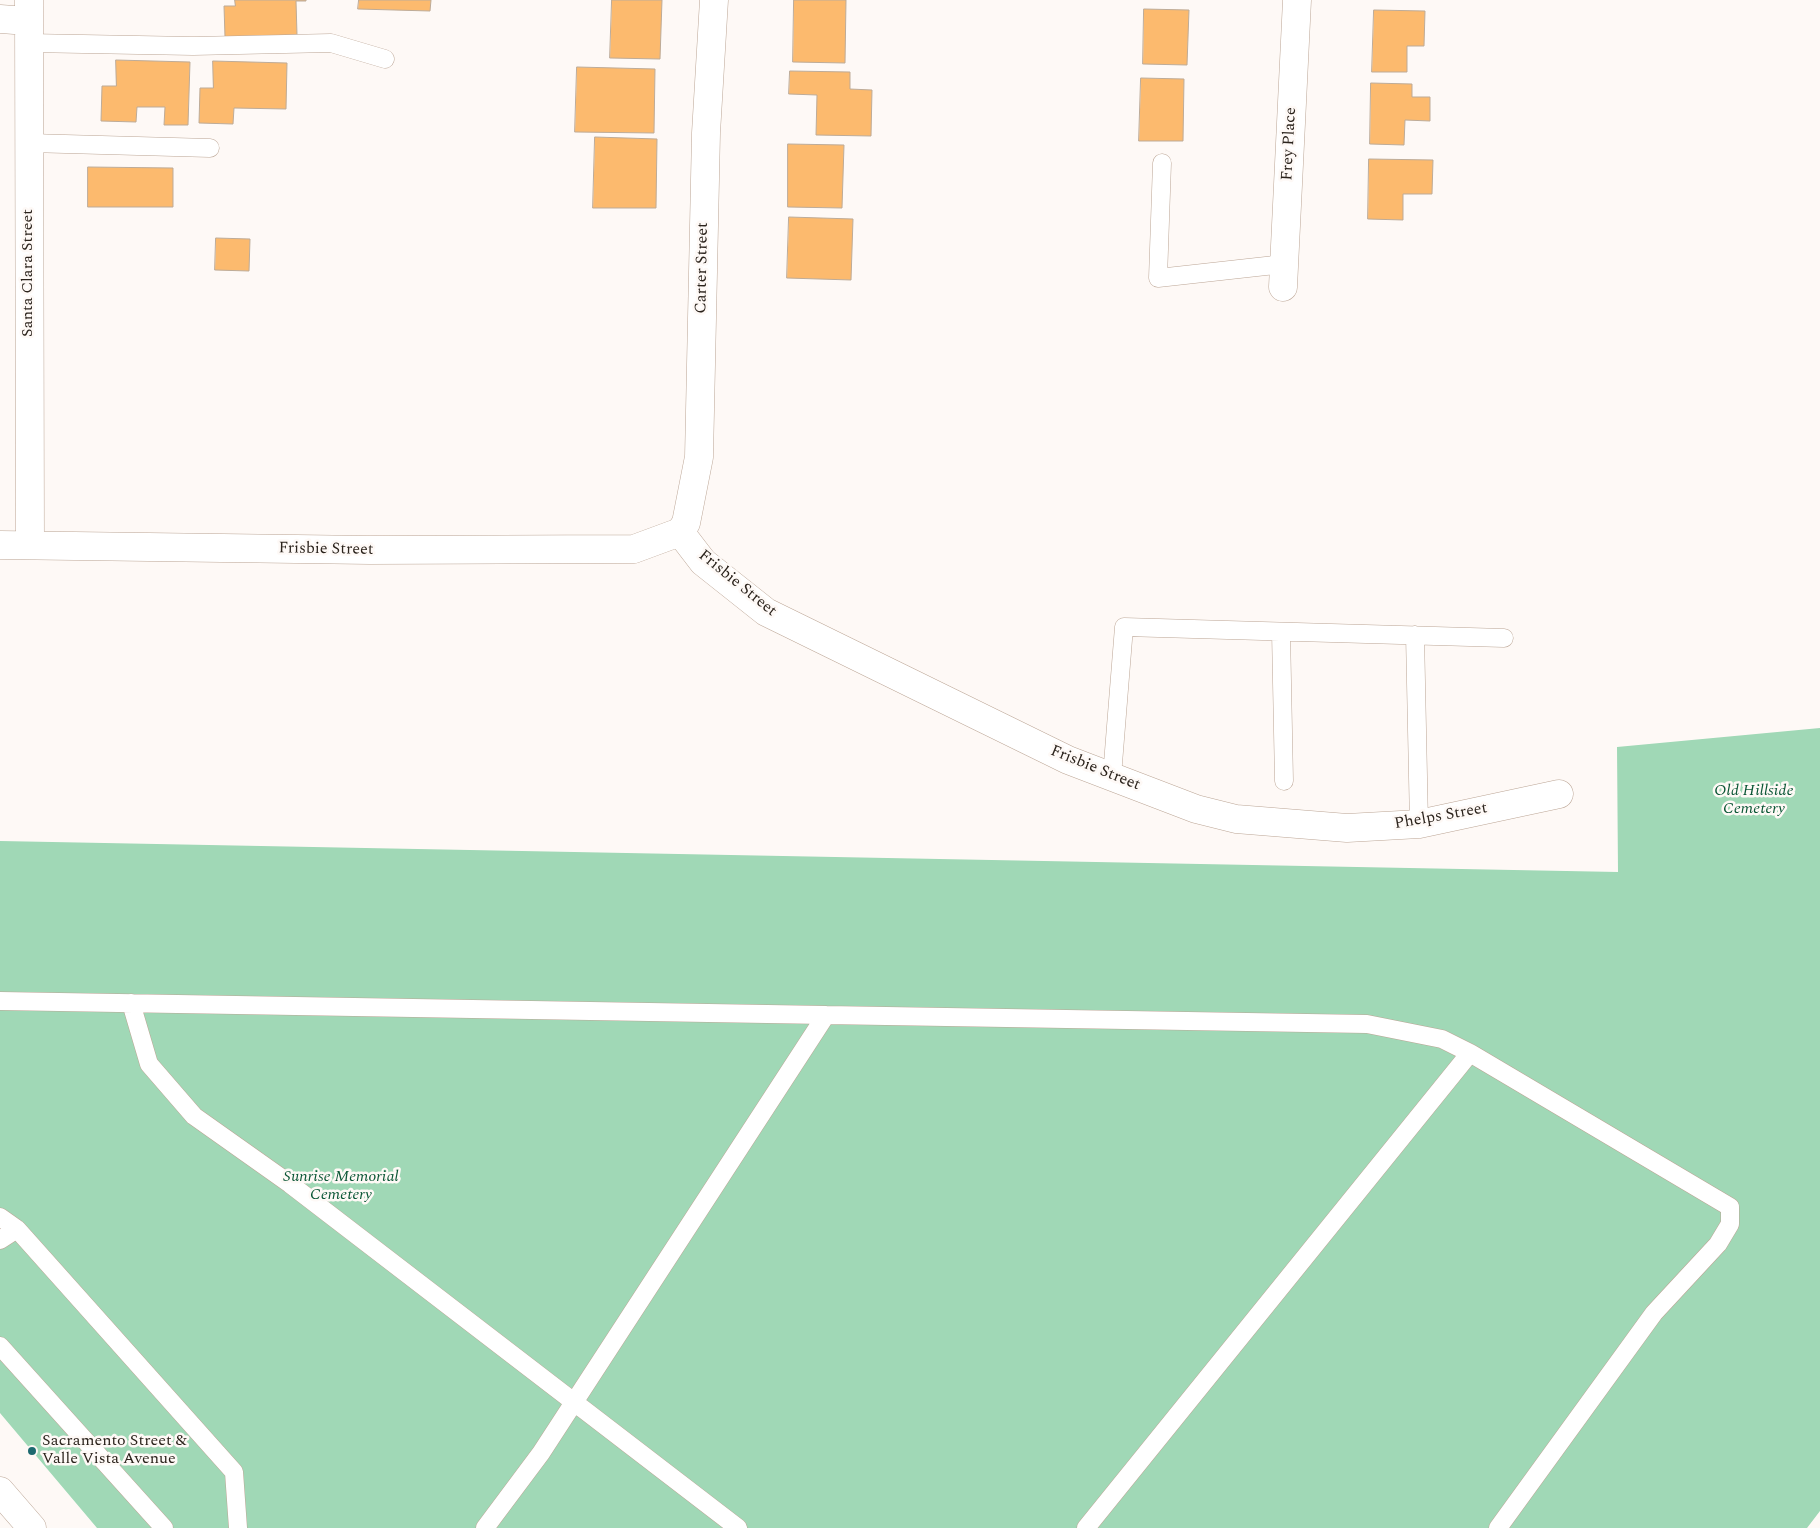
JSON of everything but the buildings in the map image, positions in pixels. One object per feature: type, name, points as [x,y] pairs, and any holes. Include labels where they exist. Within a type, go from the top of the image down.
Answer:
[{"type":"street","name":"Carter Street","points":[[680,532],[686,523],[699,457],[706,133],[714,0]]},
{"type":"street","name":"Frey Place","points":[[1284,276],[1297,0]]},
{"type":"street","points":[[0,19],[29,21]]},
{"type":"street","name":"Santa Clara Street","points":[[29,21],[30,546]]},
{"type":"street","name":"Frisbie Street","points":[[0,545],[370,550],[634,549],[680,532],[703,562],[766,612],[1068,760],[1196,809],[1236,820],[1321,826]]},
{"type":"street","name":"Phelps Street","points":[[1321,826],[1347,828],[1419,824],[1560,794]]},
{"type":"street","points":[[0,1491],[32,1528]]},
{"type":"lane","points":[[29,21],[193,46],[331,43],[385,59]]},
{"type":"lane","points":[[29,143],[210,148]]},
{"type":"lane","points":[[1162,163],[1158,278],[1284,276]]},
{"type":"lane","points":[[1112,776],[1124,627],[1504,638]]},
{"type":"lane","points":[[1281,632],[1284,781]]},
{"type":"lane","points":[[1415,635],[1419,824]]},
{"type":"lane","points":[[0,1001],[1367,1024],[1442,1039],[1470,1053],[1730,1206],[1730,1224],[1718,1244],[1654,1313],[1498,1528]]},
{"type":"lane","points":[[131,1003],[149,1064],[194,1116],[290,1184],[738,1528]]},
{"type":"lane","points":[[485,1528],[541,1453],[826,1015]]},
{"type":"lane","points":[[1086,1528],[1470,1053]]},
{"type":"lane","points":[[0,1217],[17,1229],[234,1472],[238,1528]]},
{"type":"lane","points":[[0,1240],[17,1229]]},
{"type":"lane","points":[[0,1346],[164,1528]]},
{"type":"green space","name":"Sunrise Memorial Cemetery","points":[[1820,728],[1820,1511],[1807,1528],[97,1528],[0,1413],[0,841],[1618,872],[1617,747]]},
{"type":"place","name":"Sacramento Street & Valle Vista Avenue","points":[[32,1451]]},
{"type":"park label","name":"Old Hillside Cemetery","points":[[1754,801]]}]
